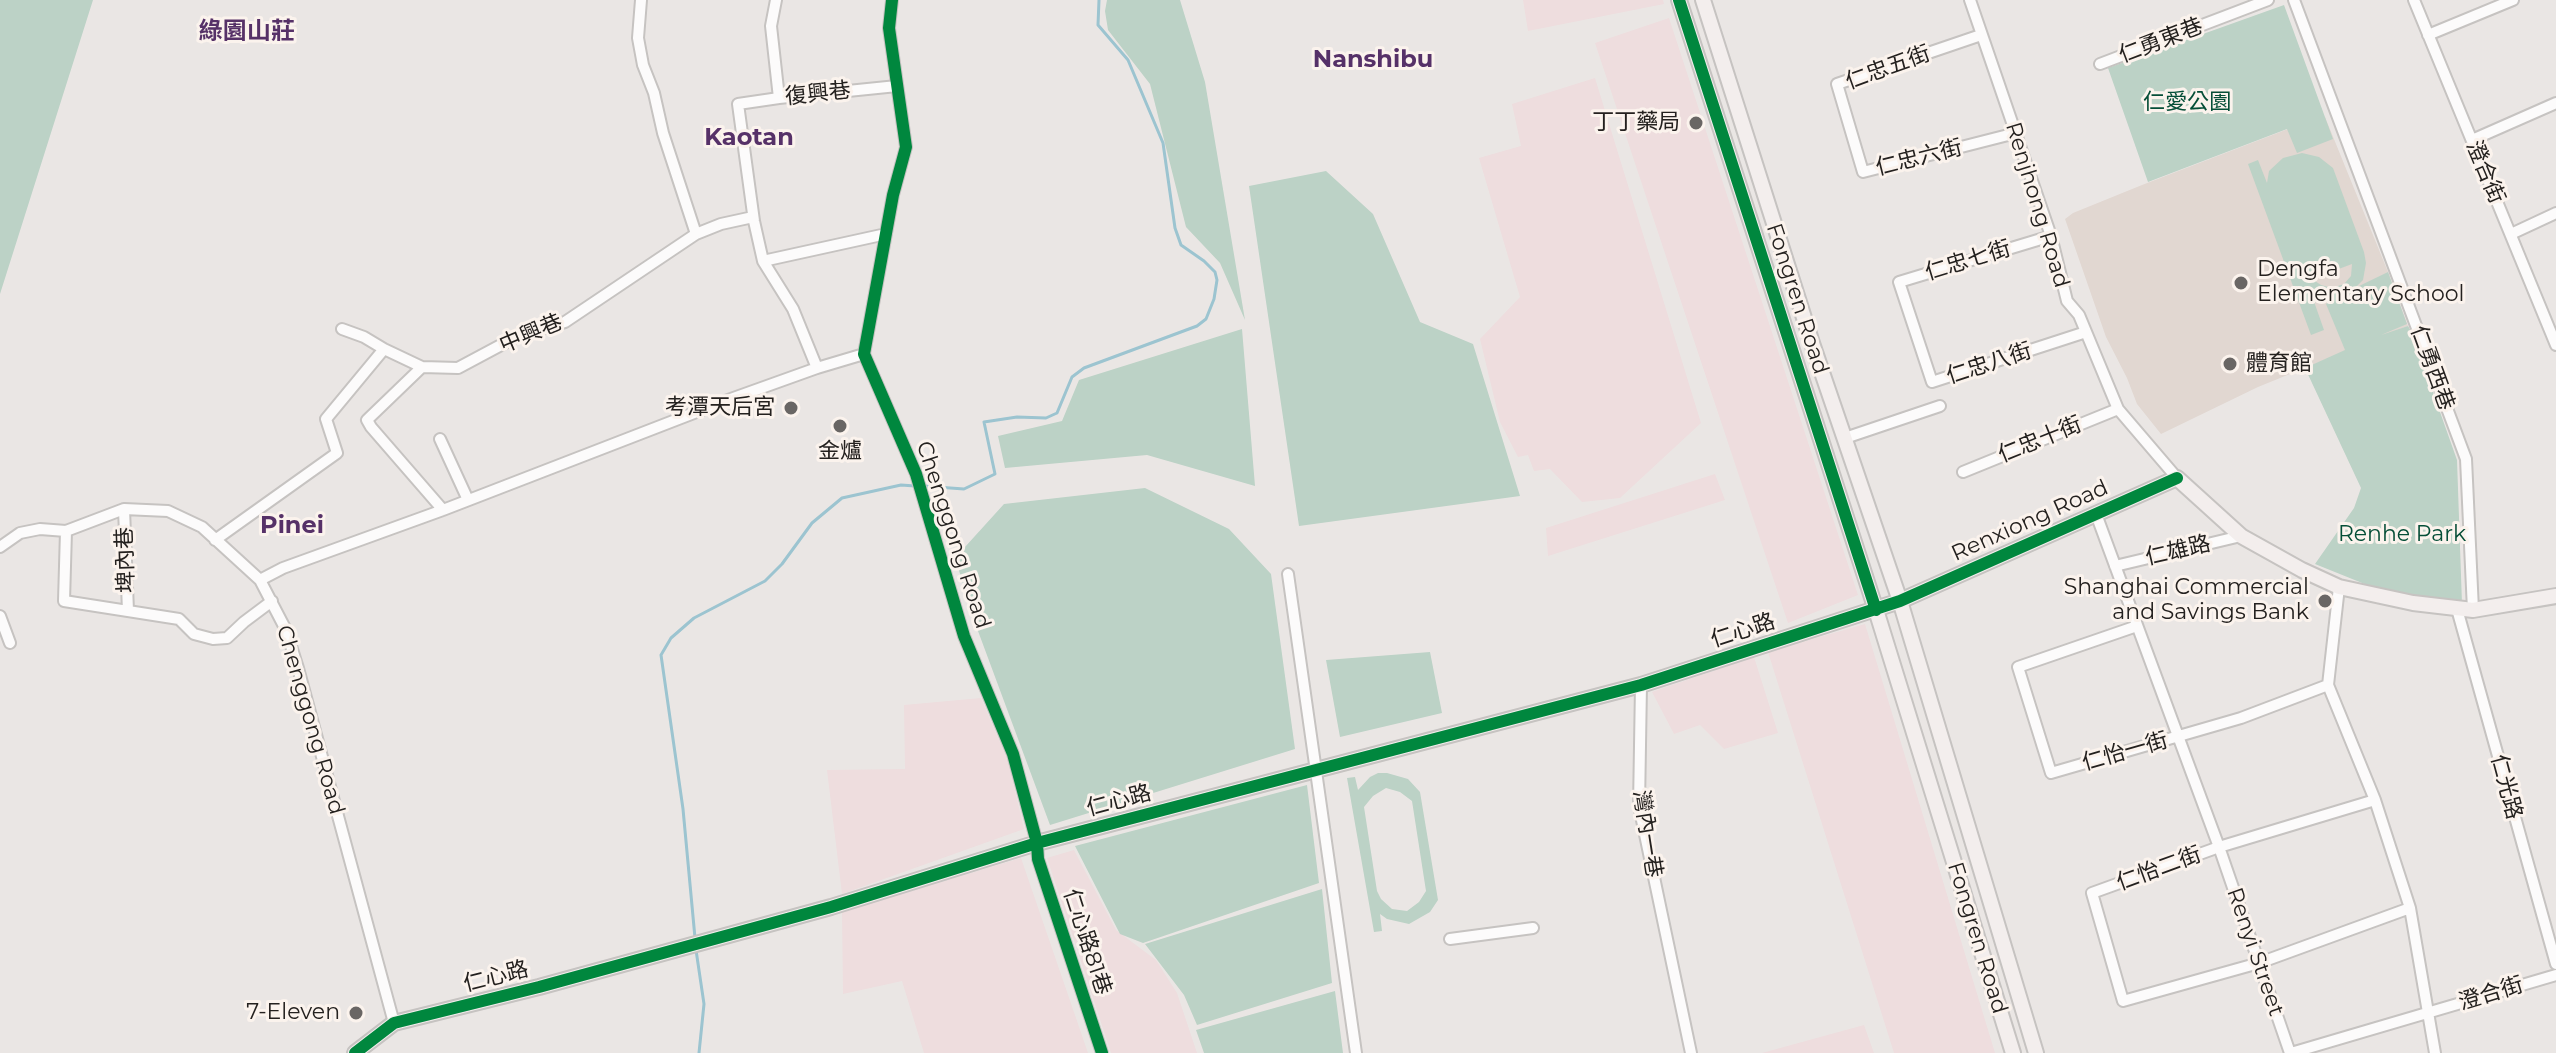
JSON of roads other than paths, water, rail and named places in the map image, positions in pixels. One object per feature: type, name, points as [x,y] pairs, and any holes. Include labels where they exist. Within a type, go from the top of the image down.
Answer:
[{"type":"street","points":[[641,0],[638,38],[643,65],[696,234]]},
{"type":"street","points":[[776,0],[771,26],[779,98]]},
{"type":"street","points":[[260,580],[283,568],[817,368],[864,354],[906,147],[889,28],[892,0]]},
{"type":"street","name":"Fongren Road","points":[[1679,0],[1876,610],[2013,1053]]},
{"type":"street","name":"Fongren Road","points":[[1703,0],[1900,601],[2036,1053]]},
{"type":"street","name":"Renjhong Road","points":[[1970,0],[2051,236],[2067,301],[2079,315],[2118,409],[2177,478]]},
{"type":"street","name":"仁勇東巷","points":[[2100,64],[2267,0]]},
{"type":"street","name":"仁勇西巷","points":[[2294,0],[2466,459],[2473,610]]},
{"type":"street","name":"澄合街","points":[[2414,0],[2555,338]]},
{"type":"street","points":[[2428,35],[2513,0]]},
{"type":"street","name":"仁忠五街","points":[[1851,131],[1837,84],[1981,35]]},
{"type":"street","name":"復興巷","points":[[753,217],[738,104],[897,86]]},
{"type":"street","points":[[2472,140],[2556,103]]},
{"type":"street","name":"仁忠六街","points":[[1851,131],[1863,172],[2016,133]]},
{"type":"street","points":[[2511,234],[2556,213]]},
{"type":"street","points":[[753,217],[763,261],[793,309],[817,368]]},
{"type":"street","name":"中興巷","points":[[342,329],[422,367],[458,368],[516,337],[565,322],[696,234],[721,224],[753,217]]},
{"type":"street","points":[[763,261],[886,234]]},
{"type":"street","name":"仁忠七街","points":[[1918,342],[1899,282],[2051,236]]},
{"type":"street","name":"仁忠八街","points":[[1918,342],[1932,382],[2086,332]]},
{"type":"street","points":[[215,540],[337,453],[326,419],[384,349]]},
{"type":"street","name":"Chenggong Road","points":[[864,354],[916,474],[964,636],[1013,754],[1037,843]]},
{"type":"street","points":[[422,367],[367,420],[443,510]]},
{"type":"street","points":[[1845,438],[1940,406]]},
{"type":"street","name":"仁忠十街","points":[[1963,472],[2118,409]]},
{"type":"street","points":[[440,439],[468,500]]},
{"type":"street","points":[[2177,478],[2241,536],[2339,587],[2400,601],[2473,610],[2556,596]]},
{"type":"street","name":"Renxiong Road","points":[[1900,601],[2177,478]]},
{"type":"street","name":"埤內巷","points":[[124,509],[128,611]]},
{"type":"street","name":"埤內巷","points":[[0,547],[20,533],[40,529],[66,531],[124,509],[168,511],[202,527],[260,580]]},
{"type":"street","name":"Renyi Street","points":[[2096,514],[2219,847],[2290,1053]]},
{"type":"street","name":"埤內巷","points":[[66,531],[64,601],[179,619],[194,634],[213,639],[227,638],[272,601]]},
{"type":"street","name":"仁雄路","points":[[2115,566],[2241,536]]},
{"type":"street","points":[[1288,574],[1356,1053]]},
{"type":"street","name":"Chenggong Road","points":[[260,580],[286,630],[298,668],[394,1023]]},
{"type":"street","points":[[2339,587],[2328,685],[2375,800],[2410,908],[2435,1053]]},
{"type":"street","name":"仁心路","points":[[355,1053],[394,1023],[539,987],[831,907],[1037,843],[1641,685],[1900,601]]},
{"type":"street","name":"仁光路","points":[[2457,609],[2556,964]]},
{"type":"street","points":[[0,616],[10,643]]},
{"type":"street","name":"仁怡一街","points":[[2137,626],[2018,667],[2051,773],[2241,718],[2328,685]]},
{"type":"street","name":"灣內一巷","points":[[1641,685],[1639,806],[1691,1053]]},
{"type":"street","name":"仁怡二街","points":[[2375,800],[2219,847],[2092,893],[2123,1001],[2259,963],[2410,908]]},
{"type":"street","name":"仁心路81巷","points":[[1037,843],[1038,859],[1102,1053]]},
{"type":"street","points":[[1450,939],[1533,928]]},
{"type":"street","name":"澄合街","points":[[2290,1053],[2556,975]]},
{"type":"waterway","points":[[923,486],[964,489],[995,474],[984,422],[1017,417],[1046,418],[1057,413],[1072,377],[1084,368],[1197,326],[1206,319],[1214,299],[1215,272],[1181,245],[1175,228],[1163,143],[1128,60],[1098,25],[1099,0]]},
{"type":"waterway","points":[[695,938],[683,809],[661,655],[671,638],[694,618],[765,581],[782,564],[812,523],[842,498],[901,485],[915,486]]},
{"type":"waterway","points":[[696,950],[704,1004],[699,1053]]},
{"type":"place","name":"丁丁藥局","points":[[1696,123]]},
{"type":"place","name":"Dengfa Elementary School","points":[[2241,283]]},
{"type":"place","name":"體育館","points":[[2230,364]]},
{"type":"place","name":"考潭天后宮","points":[[791,408]]},
{"type":"place","name":"金爐","points":[[840,426]]},
{"type":"place","name":"Shanghai Commercial and Savings Bank","points":[[2325,601]]},
{"type":"place","name":"7-Eleven","points":[[356,1013]]},
{"type":"district","name":"綠園山莊","points":[[247,32]]},
{"type":"district","name":"Nanshibu","points":[[1373,60]]},
{"type":"district","name":"Kaotan","points":[[749,138]]},
{"type":"district","name":"Pinei","points":[[292,526]]},
{"type":"park label","name":"仁愛公園","points":[[2187,103]]},
{"type":"park label","name":"Renhe Park","points":[[2402,535]]}]
